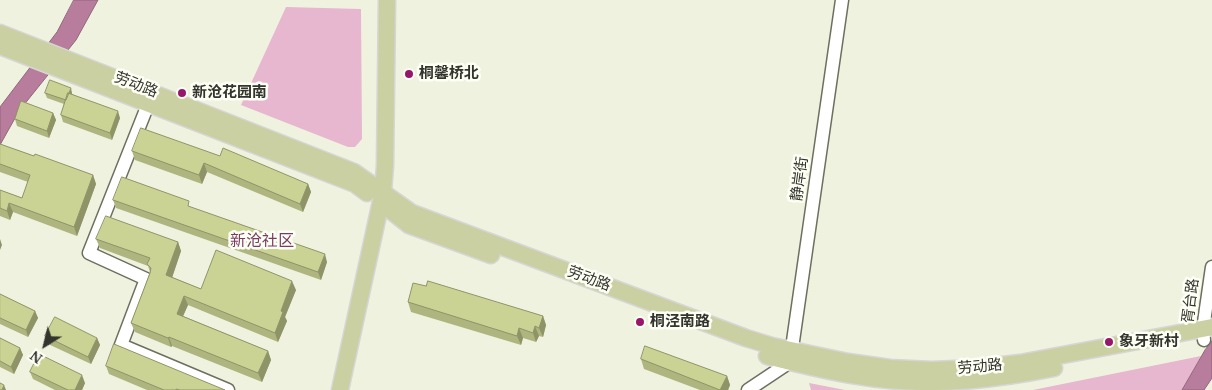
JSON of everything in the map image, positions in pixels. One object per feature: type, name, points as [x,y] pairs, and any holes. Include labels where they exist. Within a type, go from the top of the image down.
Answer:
[{"type":"main road","points":[[351,390],[387,202],[385,166],[387,0]]},
{"type":"main road","points":[[340,390],[396,166],[398,0]]},
{"type":"main road","name":"劳动路","points":[[0,33],[38,55],[150,97],[355,184],[387,202],[409,224],[742,348],[791,356],[847,374],[890,380],[933,382],[1020,374],[1208,335]]},
{"type":"main road","name":"劳动路","points":[[0,46],[38,55]]},
{"type":"street","name":"静岸街","points":[[791,356],[842,0]]},
{"type":"street","points":[[150,97],[89,253],[146,279],[121,345],[228,390]]},
{"type":"street","name":"胥台路","points":[[1208,335],[1212,267]]},
{"type":"street","points":[[748,390],[791,356]]},
{"type":"shaded area","points":[[74,0],[98,0],[76,40],[19,111],[0,145],[0,107],[57,32]]},
{"type":"shaded area","points":[[286,7],[361,9],[362,139],[355,147],[348,147],[241,105]]},
{"type":"shaded area","points":[[1212,341],[1212,378],[1204,390],[1182,390],[1205,350]]},
{"type":"shaded area","points":[[1201,356],[1182,390],[1033,390]]},
{"type":"shaded area","points":[[809,383],[845,390],[811,390]]},
{"type":"building","points":[[50,80],[71,88],[66,100],[45,93]]},
{"type":"building","points":[[68,93],[118,111],[110,133],[61,115]]},
{"type":"building","points":[[21,101],[53,113],[47,131],[15,119]]},
{"type":"building","points":[[141,128],[220,156],[223,148],[308,184],[300,204],[204,163],[199,175],[132,151]]},
{"type":"building","points":[[0,144],[34,156],[35,154],[93,175],[74,227],[9,203],[7,211],[0,208],[0,190],[22,198],[30,175],[0,164]]},
{"type":"building","points":[[122,177],[189,201],[188,206],[325,254],[318,272],[113,200]]},
{"type":"building","points":[[106,216],[178,242],[166,275],[201,289],[216,250],[292,281],[275,333],[184,296],[177,314],[268,351],[258,373],[131,323],[150,273],[151,268],[147,264],[150,258],[96,239]]},
{"type":"building","points":[[428,281],[543,316],[539,328],[535,326],[533,333],[519,328],[517,336],[408,302],[413,283],[426,286]]},
{"type":"building","points":[[0,294],[35,311],[26,330],[0,318]]},
{"type":"building","points":[[55,317],[97,338],[88,357],[45,336]]},
{"type":"building","points":[[0,338],[20,348],[11,367],[0,361]]},
{"type":"building","points":[[114,344],[225,390],[164,390],[106,366]]},
{"type":"building","points":[[645,346],[727,376],[720,390],[641,359]]},
{"type":"building","points":[[39,354],[82,375],[75,390],[68,390],[30,372]]},
{"type":"building","points":[[0,383],[4,385],[2,390],[0,390]]},
{"type":"place","name":"桐馨桥北","points":[[409,74]]},
{"type":"place","name":"新沧花园南","points":[[182,93]]},
{"type":"place","name":"桐泾南路","points":[[640,322]]},
{"type":"place","name":"象牙新村","points":[[1109,342]]},
{"type":"district","name":"新沧社区","points":[[262,241]]}]
